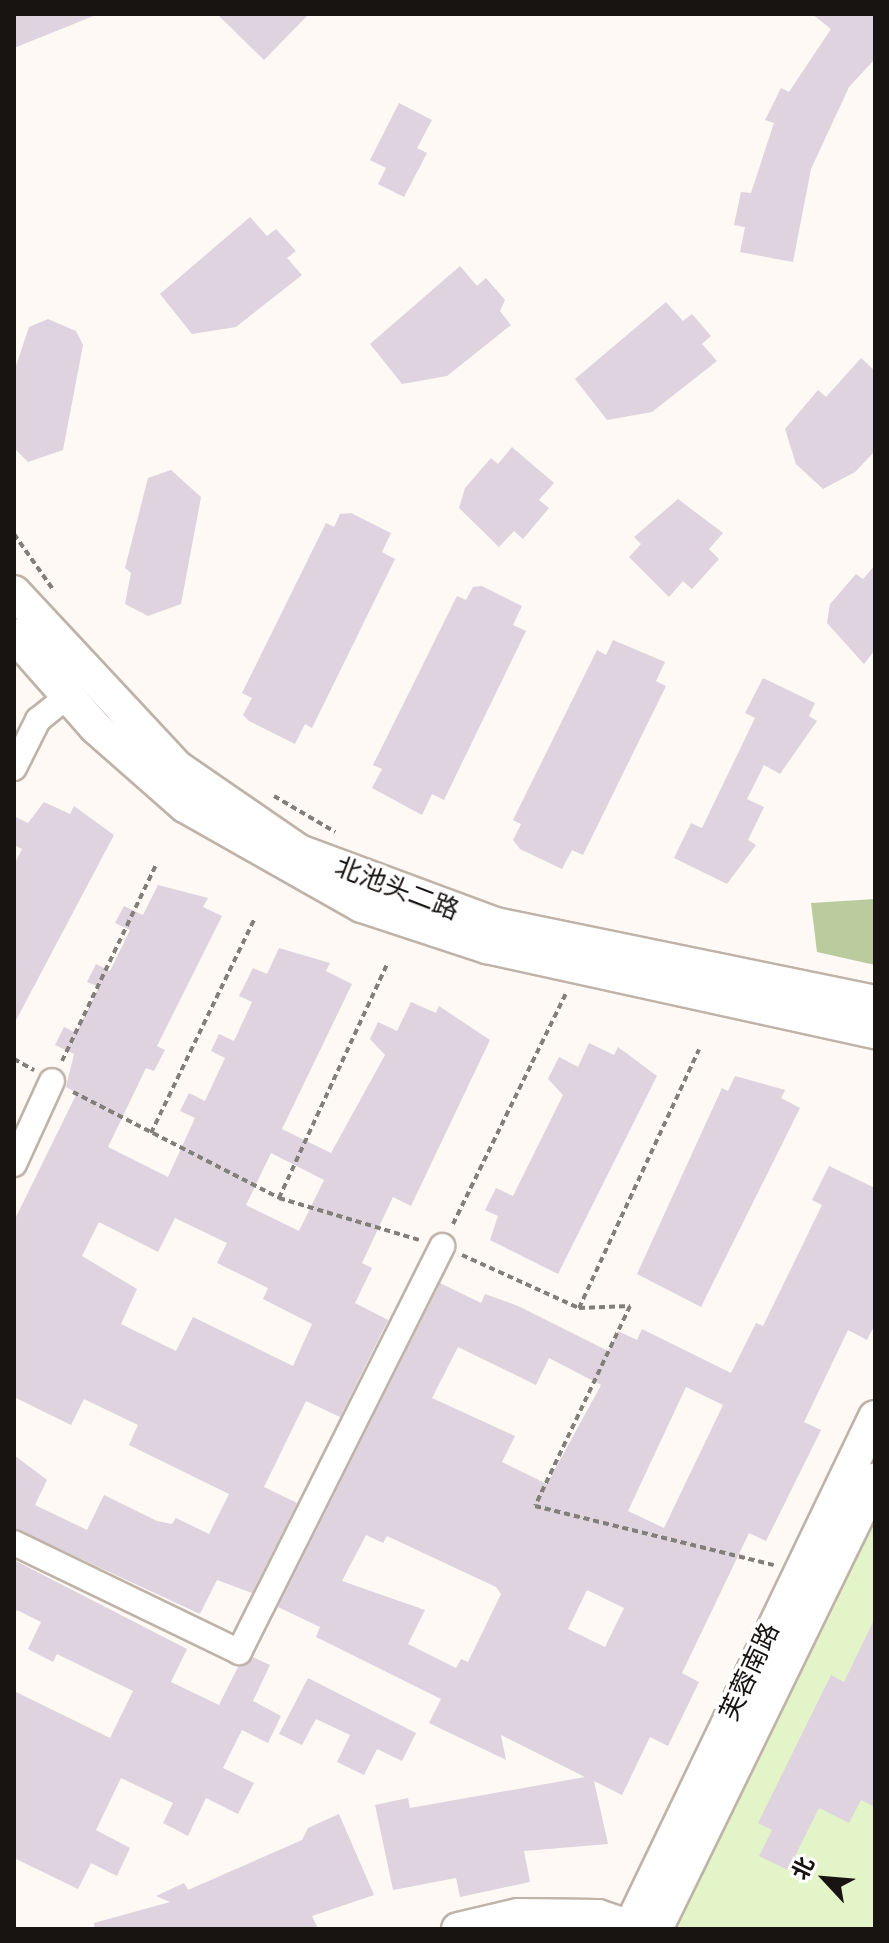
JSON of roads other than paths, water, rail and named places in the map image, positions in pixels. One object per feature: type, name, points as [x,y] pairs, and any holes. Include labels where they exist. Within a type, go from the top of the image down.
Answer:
[{"type":"main road","name":"北池头二路","points":[[14,592],[177,767],[299,851],[495,924],[875,1002]]},
{"type":"main road","name":"北池头二路","points":[[14,635],[65,698],[185,806],[287,870],[408,925],[577,969],[875,1032]]},
{"type":"main road","name":"芙蓉南路","points":[[638,1928],[875,1417]]},
{"type":"main road","name":"芙蓉南路","points":[[638,1928],[875,1480]]},
{"type":"main road","points":[[458,1929],[518,1915],[598,1916],[638,1928]]},
{"type":"street","points":[[14,768],[38,720],[65,698]]},
{"type":"street","points":[[14,1164],[52,1081]]},
{"type":"street","points":[[14,1543],[239,1652],[442,1246]]}]
